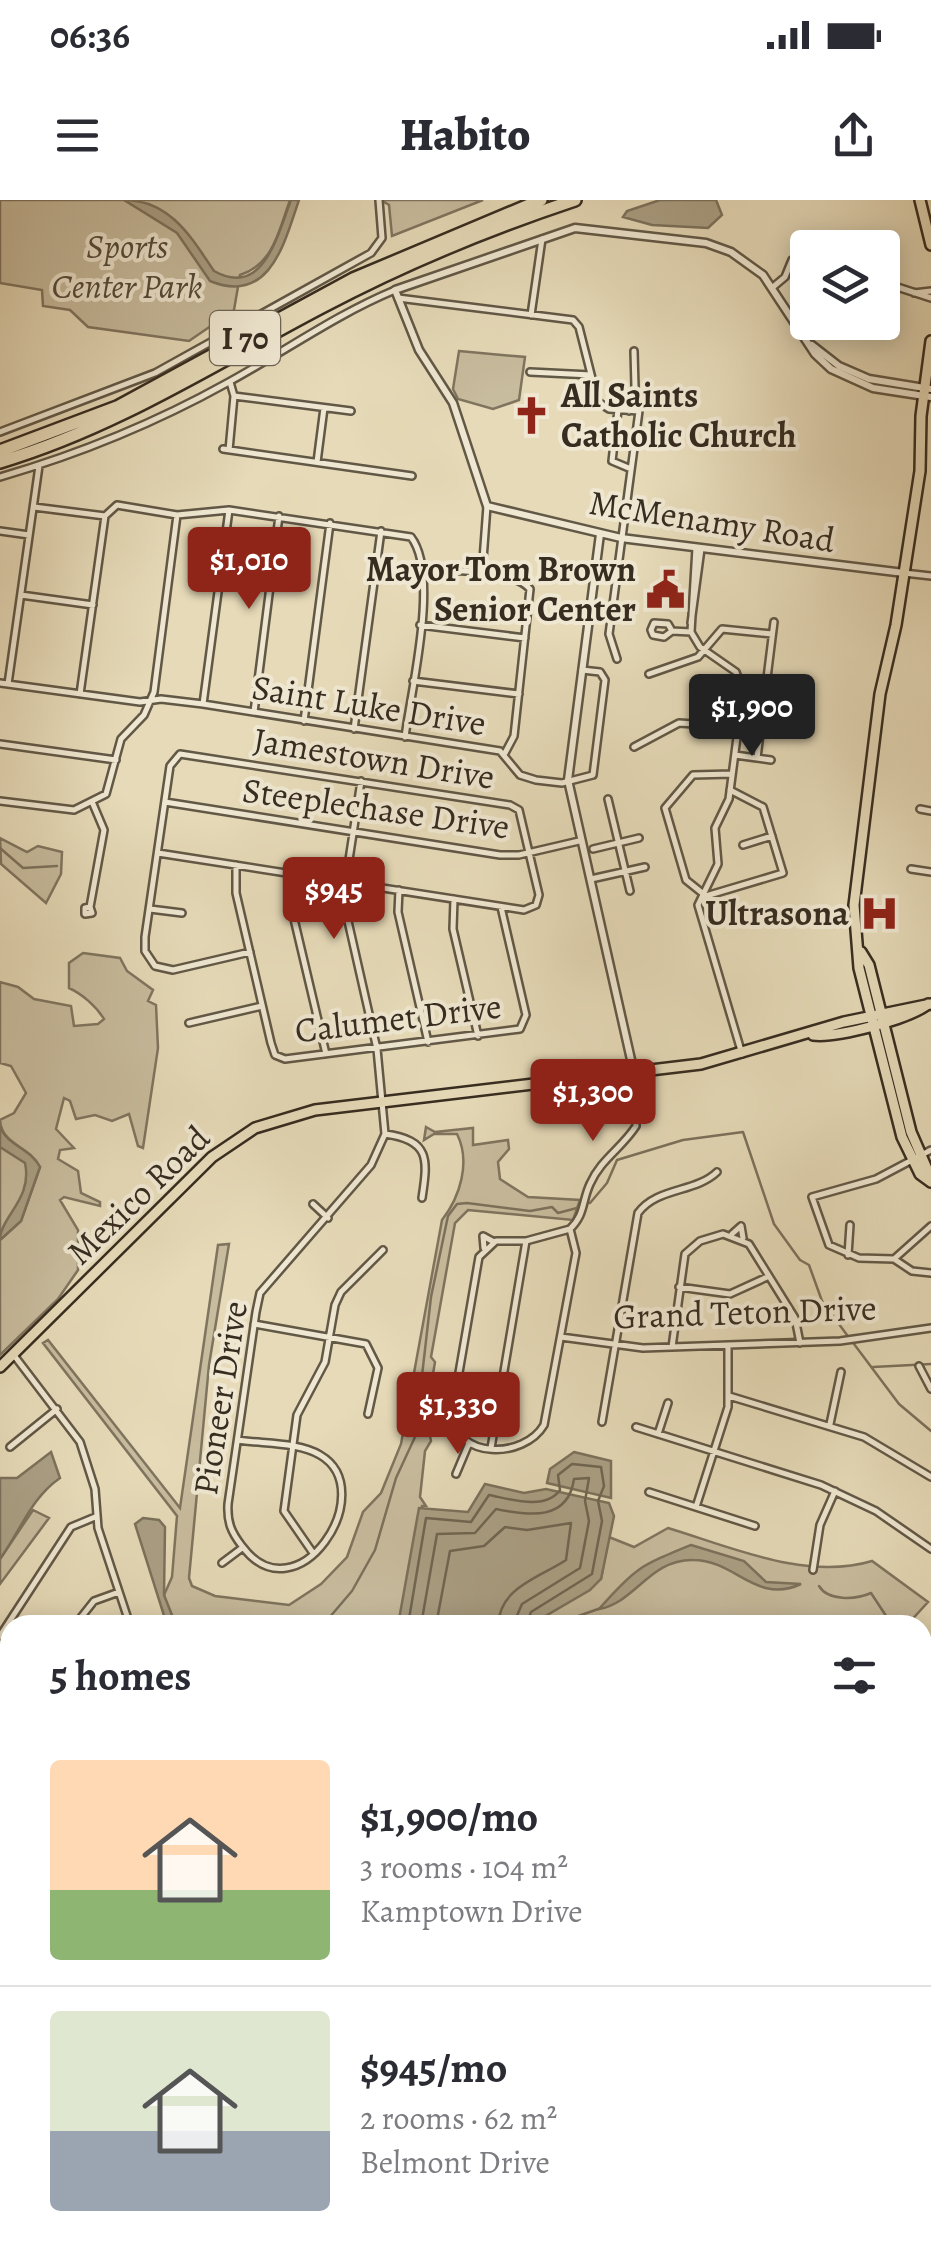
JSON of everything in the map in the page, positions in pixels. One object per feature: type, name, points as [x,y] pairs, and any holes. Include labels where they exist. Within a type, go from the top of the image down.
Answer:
[{"type":"highway","name":"I 70","points":[[0,451],[117,407],[352,279],[541,200]]},
{"type":"highway","name":"I 70","points":[[0,462],[147,405],[303,317],[412,262],[575,200]]},
{"type":"main road","points":[[920,200],[931,244]]},
{"type":"main road","points":[[931,341],[923,436],[904,573],[880,694],[855,890],[860,950],[870,965],[878,1018],[916,1158],[931,1180]]},
{"type":"main road","points":[[923,436],[931,423]]},
{"type":"main road","name":"Mexico Road","points":[[0,1367],[202,1166],[236,1139],[293,1114],[634,1073],[742,1054],[813,1035],[825,1036],[929,1004]]},
{"type":"street","points":[[0,432],[155,373],[372,253],[381,243],[379,200]]},
{"type":"street","points":[[0,477],[120,436],[230,382],[357,306],[542,237],[595,228],[706,243],[743,259],[773,288],[831,369],[858,384],[927,392]]},
{"type":"street","points":[[531,315],[542,237]]},
{"type":"street","points":[[773,288],[790,264]]},
{"type":"street","points":[[900,288],[931,294]]},
{"type":"street","points":[[397,294],[578,322],[598,402],[618,410],[639,412],[609,634],[617,659]]},
{"type":"street","points":[[397,294],[419,350],[453,404],[487,506],[482,574]]},
{"type":"street","points":[[629,411],[636,384],[634,351]]},
{"type":"street","points":[[530,372],[591,375]]},
{"type":"street","points":[[230,382],[234,396],[226,450],[412,476]]},
{"type":"street","points":[[234,396],[350,411]]},
{"type":"street","points":[[318,462],[324,408]]},
{"type":"street","points":[[618,410],[611,459],[617,466],[631,469]]},
{"type":"street","points":[[4,684],[39,466]]},
{"type":"street","points":[[80,694],[105,516],[118,505],[177,516],[229,510],[279,516],[412,537],[422,571],[420,625],[405,737]]},
{"type":"street","name":"McMenamy Road","points":[[487,506],[621,538],[931,576]]},
{"type":"street","points":[[34,507],[105,516]]},
{"type":"street","points":[[203,704],[229,510]]},
{"type":"street","points":[[0,802],[66,810],[93,804],[106,794],[124,732],[144,716],[150,701],[177,516]]},
{"type":"street","points":[[254,712],[279,516]]},
{"type":"street","points":[[304,721],[330,523]]},
{"type":"street","points":[[0,531],[29,535]]},
{"type":"street","points":[[354,729],[381,531]]},
{"type":"street","points":[[570,1229],[576,1252],[541,1430],[520,1447],[491,1448],[469,1443],[456,1431],[452,1413],[475,1272],[484,1248],[494,1242],[526,1241],[570,1229],[581,1216],[589,1185],[604,1158],[636,1126],[634,1073],[568,780],[600,534]]},
{"type":"street","points":[[699,549],[690,629],[704,650],[740,678],[730,790],[715,828],[718,864],[700,894],[700,912],[742,1054]]},
{"type":"street","points":[[422,571],[482,574],[526,583],[531,594],[514,736],[504,753]]},
{"type":"street","points":[[20,595],[93,605]]},
{"type":"street","points":[[757,758],[774,622]]},
{"type":"street","points":[[420,625],[525,638]]},
{"type":"street","points":[[672,631],[690,629]]},
{"type":"street","points":[[649,674],[693,660],[722,629],[772,634]]},
{"type":"street","points":[[568,780],[593,774],[605,680],[600,672],[582,670]]},
{"type":"street","points":[[412,680],[519,694]]},
{"type":"street","name":"Saint Luke Drive","points":[[4,684],[203,704],[504,753],[527,778],[568,780]]},
{"type":"street","points":[[634,747],[679,722],[738,727]]},
{"type":"street","points":[[0,744],[116,760]]},
{"type":"street","name":"Jamestown Drive","points":[[165,802],[176,756],[184,754],[515,807],[530,853]]},
{"type":"street","points":[[735,755],[771,760]]},
{"type":"street","points":[[700,894],[683,874],[666,803],[693,775],[732,774]]},
{"type":"street","name":"Pioneer Drive","points":[[242,1548],[228,1520],[254,1324],[265,1284],[328,1218],[376,1158],[384,1134],[377,1049],[345,912],[345,882],[360,781]]},
{"type":"street","points":[[700,894],[782,876],[760,802],[730,790]]},
{"type":"street","points":[[608,799],[630,891]]},
{"type":"street","points":[[165,802],[145,951],[160,968],[173,970],[250,952]]},
{"type":"street","name":"Steeplechase Drive","points":[[165,802],[500,855],[530,853],[579,841]]},
{"type":"street","points":[[90,907],[104,830],[93,804]]},
{"type":"street","points":[[920,809],[931,810]]},
{"type":"street","points":[[743,845],[772,836]]},
{"type":"street","points":[[594,848],[639,838]]},
{"type":"street","points":[[158,853],[528,910],[538,901],[530,853]]},
{"type":"street","points":[[189,1023],[262,1006],[236,893],[236,865]]},
{"type":"street","points":[[588,880],[645,867]]},
{"type":"street","points":[[911,869],[931,872]]},
{"type":"street","points":[[290,874],[290,902],[326,1054]]},
{"type":"street","points":[[399,890],[398,912],[428,1042]]},
{"type":"street","points":[[454,899],[453,929],[478,1036]]},
{"type":"street","name":"Calumet Drive","points":[[262,1006],[272,1048],[280,1058],[478,1036],[523,1026],[526,1015],[501,907]]},
{"type":"street","points":[[150,909],[182,913]]},
{"type":"street","points":[[384,1134],[407,1138],[420,1148],[426,1166],[422,1198]]},
{"type":"street","points":[[931,1150],[876,1179],[812,1197],[828,1243],[844,1256],[894,1259],[912,1271],[931,1273]]},
{"type":"street","points":[[602,1422],[638,1212],[648,1202],[705,1182],[718,1172]]},
{"type":"street","points":[[313,1204],[328,1218]]},
{"type":"street","points":[[844,1256],[850,1226]]},
{"type":"street","points":[[891,1268],[894,1259],[931,1226]]},
{"type":"street","points":[[672,1347],[685,1254],[693,1245],[732,1234],[743,1239],[795,1318],[800,1343]]},
{"type":"street","points":[[491,1448],[526,1241]]},
{"type":"street","points":[[313,1554],[284,1511],[300,1407],[325,1362],[338,1298],[383,1250]]},
{"type":"street","points":[[678,1287],[730,1294],[767,1276]]},
{"type":"street","points":[[254,1324],[360,1340],[376,1356],[375,1390],[368,1414]]},
{"type":"street","name":"Grand Teton Drive","points":[[561,1337],[615,1345],[728,1346],[800,1343],[931,1328]]},
{"type":"street","points":[[696,1507],[730,1396],[728,1346]]},
{"type":"street","points":[[13,1354],[83,1447],[96,1494],[96,1517],[127,1615]]},
{"type":"street","points":[[919,1366],[931,1389]]},
{"type":"street","points":[[830,1424],[841,1372]]},
{"type":"street","points":[[730,1396],[864,1437],[931,1476]]},
{"type":"street","points":[[658,1434],[668,1403]]},
{"type":"street","points":[[10,1446],[58,1409]]},
{"type":"street","points":[[636,1427],[835,1491],[876,1512],[931,1549]]},
{"type":"street","points":[[222,1563],[242,1548],[259,1564],[273,1569],[296,1566],[313,1554],[336,1526],[340,1480],[324,1457],[238,1440]]},
{"type":"street","points":[[456,1474],[469,1443]]},
{"type":"street","points":[[813,1570],[820,1524],[835,1491]]},
{"type":"street","points":[[650,1492],[755,1526]]},
{"type":"street","points":[[14,1615],[71,1527],[82,1519],[96,1517]]},
{"type":"street","points":[[83,1615],[91,1604],[119,1592]]},
{"type":"green space","name":"Sports Center Park","points":[[0,200],[290,200],[268,254],[240,275],[234,310],[189,341],[88,327],[70,310],[43,306],[42,290],[0,283]]},
{"type":"green space","points":[[381,200],[483,200],[392,236],[389,205]]},
{"type":"green space","points":[[459,351],[525,357],[519,400],[493,409],[458,399],[453,389]]},
{"type":"green space","points":[[0,838],[27,852],[38,846],[62,852],[61,874],[46,903],[1,864]]},
{"type":"green space","points":[[83,953],[120,958],[127,971],[153,990],[148,1001],[156,1005],[158,1048],[143,1148],[138,1146],[129,1114],[112,1121],[95,1115],[76,1119],[70,1101],[64,1098],[56,1129],[74,1148],[60,1150],[58,1159],[78,1171],[81,1193],[100,1202],[100,1206],[64,1197],[60,1200],[78,1230],[78,1270],[58,1299],[0,1355],[0,1240],[21,1221],[40,1167],[6,1135],[0,1120],[14,1113],[26,1093],[11,1066],[0,1063],[0,982],[18,987],[34,999],[71,1006],[74,1026],[98,1024],[104,1019],[97,1010],[69,988],[69,963]]},
{"type":"green space","points":[[426,1127],[435,1132],[473,1128],[473,1145],[508,1140],[509,1149],[498,1162],[500,1179],[528,1197],[580,1200],[573,1220],[468,1210],[455,1223],[431,1357],[435,1362],[426,1415],[431,1441],[425,1451],[420,1497],[426,1506],[422,1506],[410,1615],[169,1615],[164,1595],[172,1577],[177,1516],[43,1343],[48,1340],[180,1508],[218,1245],[229,1244],[209,1365],[189,1578],[192,1586],[215,1596],[289,1605],[321,1584],[347,1557],[363,1512],[381,1493],[401,1444],[442,1220],[454,1201],[463,1167],[457,1134],[434,1134],[424,1140]]},
{"type":"green space","points":[[0,1140],[29,1159],[28,1194],[0,1234]]},
{"type":"green space","points":[[33,1510],[49,1518],[0,1584],[0,1559]]},
{"type":"green space","points":[[668,1528],[795,1564],[847,1566],[872,1561],[928,1602],[916,1615],[534,1615],[601,1579],[609,1537],[634,1547]]},
{"type":"water","points":[[124,200],[154,206],[167,214],[188,234],[214,271],[231,277],[257,270],[274,244],[291,200],[299,200],[272,265],[248,285],[231,286],[210,281],[177,233]]},
{"type":"water","points":[[660,200],[716,200],[722,215],[708,228],[652,225],[623,217],[627,211]]},
{"type":"water","points":[[0,1127],[40,1167],[21,1221],[0,1240],[21,1197],[26,1176],[25,1163],[0,1147]]},
{"type":"water","points":[[51,1452],[60,1478],[34,1505],[0,1559],[0,1478],[17,1478]]},
{"type":"water","points":[[574,1452],[611,1461],[611,1498],[547,1483],[550,1469]]},
{"type":"water","points":[[485,1484],[524,1493],[546,1489],[609,1503],[614,1516],[601,1579],[590,1590],[547,1615],[400,1615],[419,1508],[468,1512]]},
{"type":"water","points":[[143,1518],[159,1520],[165,1527],[164,1595],[172,1615],[164,1615],[135,1524]]},
{"type":"water","points":[[691,1545],[744,1561],[766,1582],[801,1584],[771,1589],[722,1567],[693,1560],[665,1566],[623,1599],[599,1609],[640,1569]]},
{"type":"waterway","points":[[0,848],[23,868],[57,866]]},
{"type":"waterway","points":[[590,1203],[607,1183],[617,1160],[683,1140],[743,1132],[774,1224],[800,1260],[809,1265],[822,1301],[847,1335]]},
{"type":"waterway","points":[[332,1615],[352,1591],[375,1550],[396,1478],[415,1437],[431,1297],[448,1216],[457,1204],[467,1203],[530,1211],[552,1207],[558,1213],[577,1208]]},
{"type":"waterway","points":[[854,1344],[899,1404],[931,1431]]},
{"type":"waterway","points":[[873,1367],[931,1364]]},
{"type":"waterway","points":[[819,1586],[842,1598],[871,1593],[885,1615]]},
{"type":"waterway","points":[[581,1615],[601,1608]]},
{"type":"place","name":"All Saints Catholic Church","points":[[531,415]]},
{"type":"place","name":"Mayor Tom Brown Senior Center","points":[[666,589]]},
{"type":"place","name":"Ultrasona","points":[[879,913]]}]
